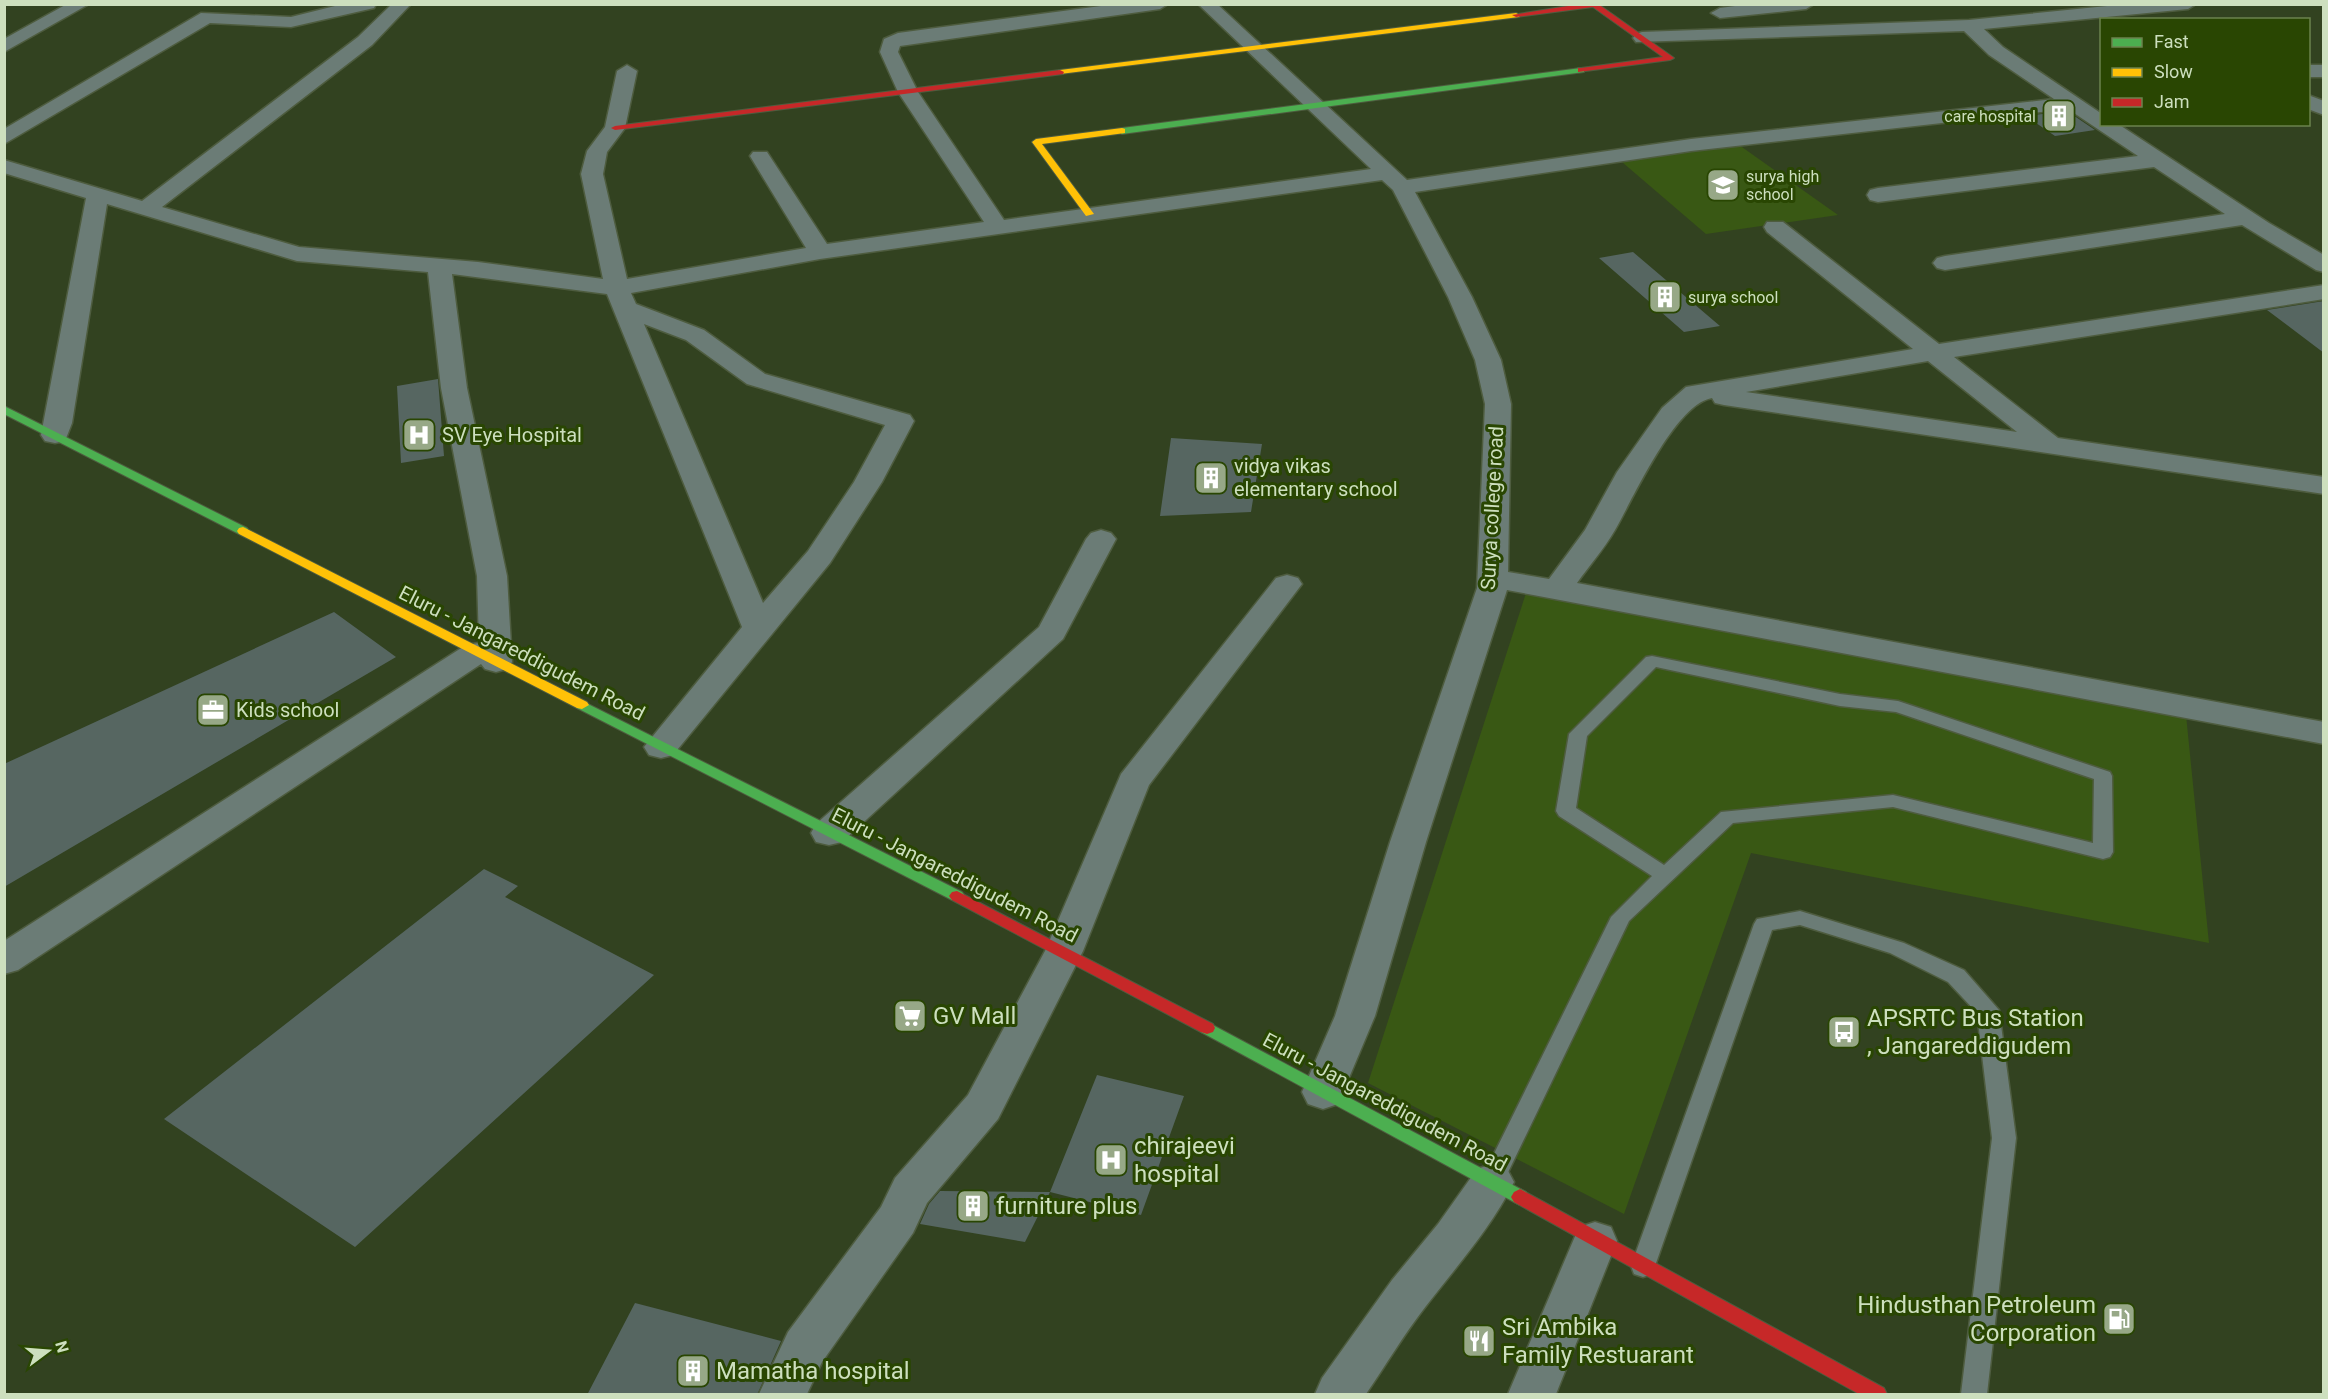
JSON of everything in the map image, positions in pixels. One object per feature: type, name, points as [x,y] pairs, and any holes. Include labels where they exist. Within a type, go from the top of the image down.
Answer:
[{"type":"street","points":[[4,47],[81,4]]},
{"type":"street","points":[[4,138],[207,17],[291,22],[368,4]]},
{"type":"street","points":[[144,210],[365,41],[403,4]]},
{"type":"street","points":[[998,227],[908,92],[889,52],[891,42],[898,39],[1160,4]]},
{"type":"street","name":"Surya college road","points":[[1206,4],[1396,180],[1427,231],[1469,318],[1488,360],[1498,404],[1492,588],[1440,741],[1355,1016],[1323,1092]]},
{"type":"street","points":[[1703,14],[1806,4]]},
{"type":"street","points":[[615,128],[1594,5],[1619,22],[1642,29],[1969,25],[2128,7],[2188,4]]},
{"type":"street","points":[[2128,7],[2147,18]]},
{"type":"street","points":[[1969,25],[1996,51],[2100,122]]},
{"type":"street","points":[[1089,214],[1036,142],[1670,58],[1642,29]]},
{"type":"street","points":[[627,71],[615,128],[597,151],[592,174],[621,298],[758,628]]},
{"type":"street","points":[[2310,102],[2324,109]]},
{"type":"street","points":[[621,298],[820,252],[1089,214],[2071,103]]},
{"type":"street","points":[[2106,126],[2245,218],[2324,265]]},
{"type":"street","points":[[760,156],[820,252]]},
{"type":"street","points":[[1878,195],[2157,160]]},
{"type":"street","points":[[4,166],[97,196],[297,254],[538,275],[621,298],[695,335],[756,379],[902,421],[868,482],[819,557],[661,747]]},
{"type":"street","points":[[55,435],[64,405],[73,336],[93,234],[97,196]]},
{"type":"street","points":[[1945,263],[2245,218]]},
{"type":"street","points":[[1775,227],[2052,447]]},
{"type":"street","points":[[4,960],[487,657],[492,576],[454,388],[439,266]]},
{"type":"street","points":[[1557,589],[1599,532],[1631,472],[1671,414],[1695,393],[1932,353],[2324,292]]},
{"type":"street","points":[[1695,393],[2324,486]]},
{"type":"street","name":"Eluru - Jangareddigudem Road","points":[[4,409],[829,833],[1064,951],[1492,1182],[1877,1395]]},
{"type":"street","points":[[829,833],[1052,632],[1101,539]]},
{"type":"street","points":[[1492,579],[1557,589],[2324,733]]},
{"type":"street","points":[[783,1395],[806,1347],[897,1220],[911,1191],[983,1107],[1064,951],[1133,782],[1287,585]]},
{"type":"street","points":[[1339,1395],[1408,1294],[1454,1238],[1492,1182]]},
{"type":"street","points":[[1532,1395],[1595,1241]]},
{"type":"lane","points":[[1492,1182],[1621,917],[1666,876],[1728,817],[1893,801],[2103,852],[2103,777],[1898,707],[1840,700],[1652,661],[1578,734],[1566,811],[1666,876]]},
{"type":"lane","points":[[1642,1266],[1764,924],[1800,918],[1897,948],[1956,976],[1988,1010],[2004,1138],[1974,1395]]},
{"type":"shaded area","name":"surya high school","points":[[1732,140],[1838,215],[1706,234],[1615,156]]},
{"type":"shaded area","points":[[1526,593],[2186,715],[2209,943],[1751,853],[1624,1214],[1368,1083]]},
{"type":"building","points":[[2067,111],[2095,130],[2055,136],[2026,116]]},
{"type":"building","points":[[1633,252],[1720,326],[1684,332],[1599,258]]},
{"type":"building","points":[[2324,301],[2324,353],[2267,310]]},
{"type":"building","points":[[438,379],[444,456],[401,463],[397,386]]},
{"type":"building","name":"vidya vikas elementary school","points":[[1171,438],[1262,444],[1251,512],[1160,516]]},
{"type":"building","name":"Kids school","points":[[334,612],[396,657],[4,887],[4,764]]},
{"type":"building","points":[[484,869],[518,886],[505,897],[654,975],[355,1247],[164,1119]]},
{"type":"building","points":[[1097,1075],[1184,1096],[1141,1215],[1050,1192]]},
{"type":"building","name":"furniture plus","points":[[940,1191],[1050,1192],[1025,1242],[920,1224],[929,1204]]},
{"type":"building","name":"Mamatha hospital","points":[[635,1303],[781,1341],[757,1395],[587,1395]]},
{"type":"traffic: fast","points":[[1122,131],[1581,70]]},
{"type":"traffic: fast","points":[[4,409],[243,531]]},
{"type":"traffic: fast","points":[[582,705],[957,896]]},
{"type":"traffic: fast","points":[[1207,1028],[1520,1197]]},
{"type":"traffic: slow","points":[[1060,72],[1516,15]]},
{"type":"traffic: slow","points":[[1089,214],[1036,142],[1122,131]]},
{"type":"traffic: slow","points":[[243,531],[582,705]]},
{"type":"traffic: jam","points":[[1516,15],[1594,5],[1670,58],[1581,70]]},
{"type":"traffic: jam","points":[[615,128],[1060,72]]},
{"type":"traffic: jam","points":[[957,896],[1207,1028]]},
{"type":"traffic: jam","points":[[1520,1197],[1877,1394]]},
{"type":"place","name":"care hospital","points":[[2059,116]]},
{"type":"place","name":"surya high school","points":[[1723,185]]},
{"type":"place","name":"surya school","points":[[1665,297]]},
{"type":"place","name":"SV Eye Hospital","points":[[419,435]]},
{"type":"place","name":"vidya vikas elementary school","points":[[1211,478]]},
{"type":"place","name":"Kids school","points":[[213,710]]},
{"type":"place","name":"GV Mall","points":[[910,1016]]},
{"type":"place","name":"APSRTC Bus Station , Jangareddigudem","points":[[1844,1032]]},
{"type":"place","name":"chirajeevi hospital","points":[[1111,1160]]},
{"type":"place","name":"furniture plus","points":[[973,1206]]},
{"type":"place","name":"Hindusthan Petroleum Corporation","points":[[2119,1319]]},
{"type":"place","name":"Sri Ambika Family Restuarant","points":[[1479,1341]]},
{"type":"place","name":"Mamatha hospital","points":[[693,1371]]}]
